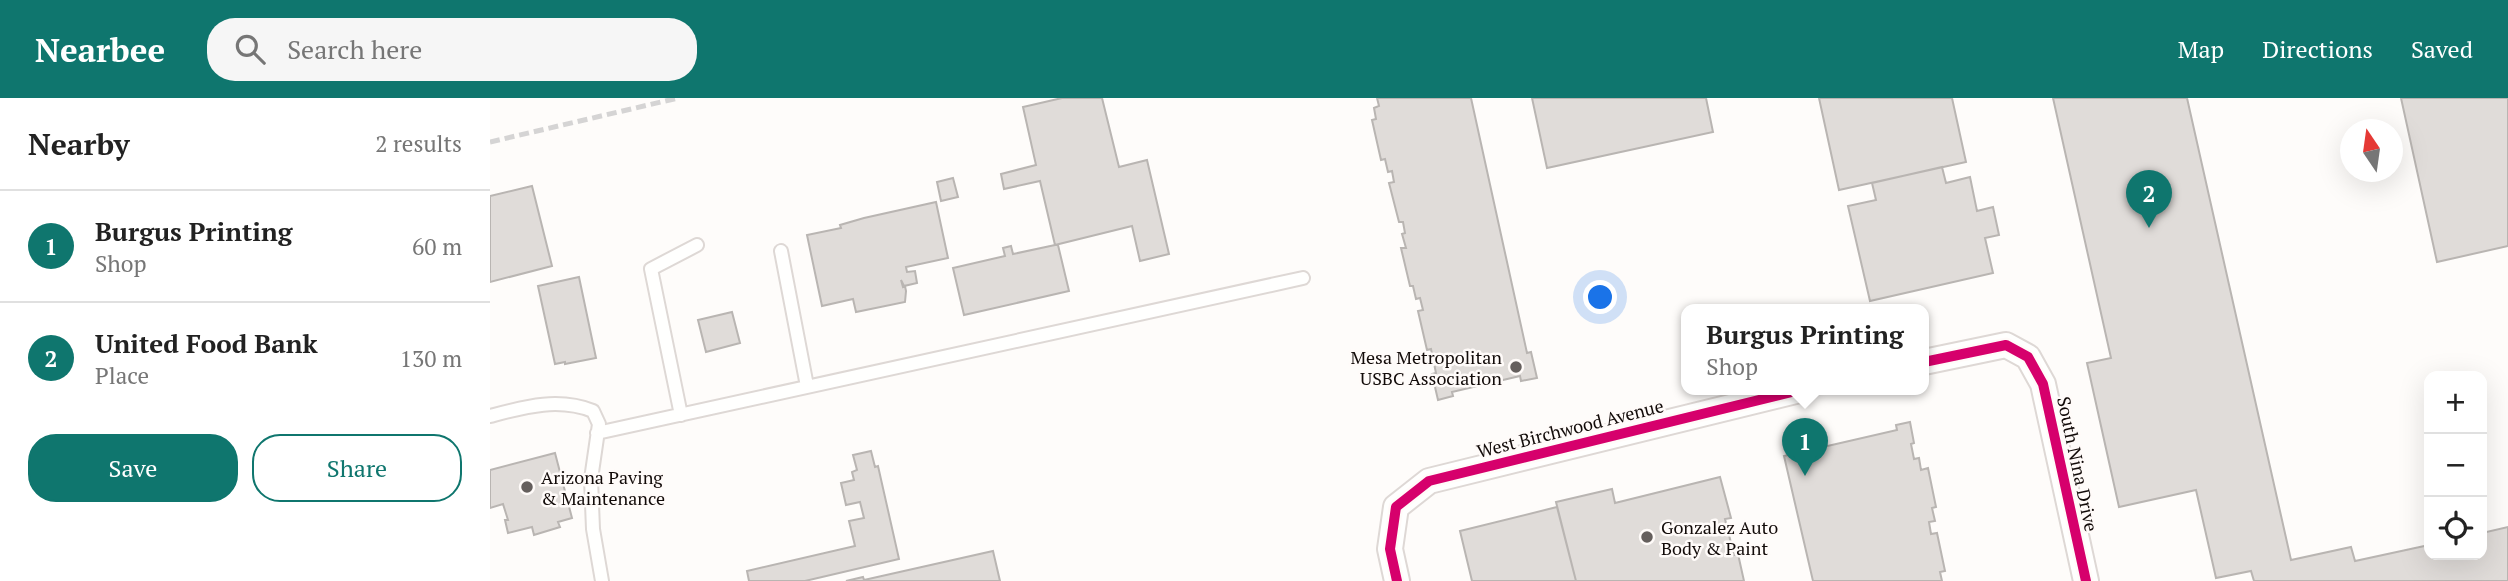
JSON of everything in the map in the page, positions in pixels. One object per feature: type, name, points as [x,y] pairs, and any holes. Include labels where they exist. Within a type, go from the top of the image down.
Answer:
[{"type":"street","name":"South Nina Drive","points":[[1929,361],[2006,345],[2028,357],[2043,384],[2086,581]]},
{"type":"street","name":"West Birchwood Avenue","points":[[1397,581],[1390,549],[1396,507],[1429,481],[1780,395]]},
{"type":"lane","points":[[681,415],[651,268],[697,245]]},
{"type":"lane","points":[[781,251],[807,386]]},
{"type":"lane","points":[[597,433],[1303,278]]},
{"type":"lane","points":[[490,416],[532,405],[558,403],[582,406],[593,411],[599,424],[591,479],[593,529],[602,581]]},
{"type":"building","points":[[1062,98],[1102,98],[1119,167],[1147,160],[1169,254],[1140,261],[1132,226],[1055,245],[1040,181],[1004,189],[1001,174],[1036,165],[1023,107]]},
{"type":"building","points":[[1377,98],[1471,98],[1527,353],[1531,352],[1537,378],[1521,381],[1520,376],[1452,392],[1453,396],[1438,400],[1432,374],[1436,373],[1431,349],[1427,350],[1418,311],[1423,310],[1420,298],[1416,299],[1413,286],[1410,286],[1401,248],[1406,248],[1402,234],[1405,233],[1403,222],[1399,222],[1389,183],[1394,182],[1392,171],[1388,172],[1385,159],[1381,160],[1372,120],[1376,119],[1374,108],[1379,106]]},
{"type":"building","points":[[1532,98],[1706,98],[1713,132],[1547,168]]},
{"type":"building","points":[[1819,98],[1952,98],[1966,162],[1839,190]]},
{"type":"building","points":[[2053,98],[2187,98],[2291,560],[2351,547],[2355,561],[2424,546],[2424,560],[2487,560],[2487,532],[2508,527],[2508,581],[2254,581],[2251,571],[2216,578],[2196,490],[2119,507],[2087,363],[2111,358]]},
{"type":"building","points":[[2401,98],[2508,98],[2508,246],[2437,262]]},
{"type":"building","points":[[1942,167],[1946,183],[1970,177],[1977,211],[1993,207],[1999,235],[1985,238],[1993,273],[1870,301],[1848,206],[1876,200],[1872,183]]},
{"type":"building","points":[[953,178],[958,197],[941,201],[937,182]]},
{"type":"building","points":[[532,186],[552,266],[490,282],[490,196]]},
{"type":"building","points":[[936,202],[948,258],[906,267],[907,272],[915,271],[917,283],[904,286],[901,280],[906,291],[905,302],[856,312],[853,299],[822,306],[807,235],[841,228],[840,225],[864,218]]},
{"type":"building","points":[[1058,245],[1069,291],[964,315],[953,268],[1005,256],[1003,248],[1011,246],[1013,254]]},
{"type":"building","points":[[579,277],[596,358],[555,364],[538,286]]},
{"type":"building","points":[[732,312],[740,343],[706,352],[698,320]]},
{"type":"building","points":[[1910,422],[1914,459],[1919,458],[1921,470],[1928,468],[1936,507],[1932,508],[1935,521],[1929,522],[1931,534],[1937,533],[1945,571],[1940,572],[1942,581],[1813,581],[1784,456],[1897,430],[1896,425]]},
{"type":"building","points":[[871,451],[875,467],[878,466],[899,559],[805,581],[749,581],[747,571],[855,546],[849,521],[864,518],[860,502],[846,505],[841,483],[854,480],[852,472],[857,470],[853,455]]},
{"type":"building","name":"Arizona Paving & Maintenance","points":[[555,453],[572,518],[558,522],[560,527],[534,535],[532,527],[508,533],[505,520],[508,520],[503,504],[490,508],[490,470]]},
{"type":"building","name":"Gonzalez Auto Body & Paint","points":[[1720,477],[1731,518],[1725,519],[1734,555],[1738,554],[1744,581],[1576,581],[1556,502],[1612,489],[1615,503]]},
{"type":"building","points":[[1557,507],[1576,581],[1472,581],[1460,531]]},
{"type":"building","points":[[993,551],[1000,581],[846,581],[863,577],[864,580]]},
{"type":"railway","points":[[490,142],[678,98]]},
{"type":"cycle path","points":[[1929,361],[2006,345],[2028,357],[2043,384],[2086,581]]},
{"type":"cycle path","points":[[1397,581],[1390,549],[1396,507],[1429,481],[1780,395]]},
{"type":"place","name":"United Food Bank","points":[[2149,228]]},
{"type":"place","name":"Mesa Metropolitan USBC Association","points":[[1516,367]]},
{"type":"place","name":"Burgus Printing","points":[[1805,476]]},
{"type":"place","name":"Arizona Paving & Maintenance","points":[[527,487]]},
{"type":"place","name":"Gonzalez Auto Body & Paint","points":[[1647,537]]}]
